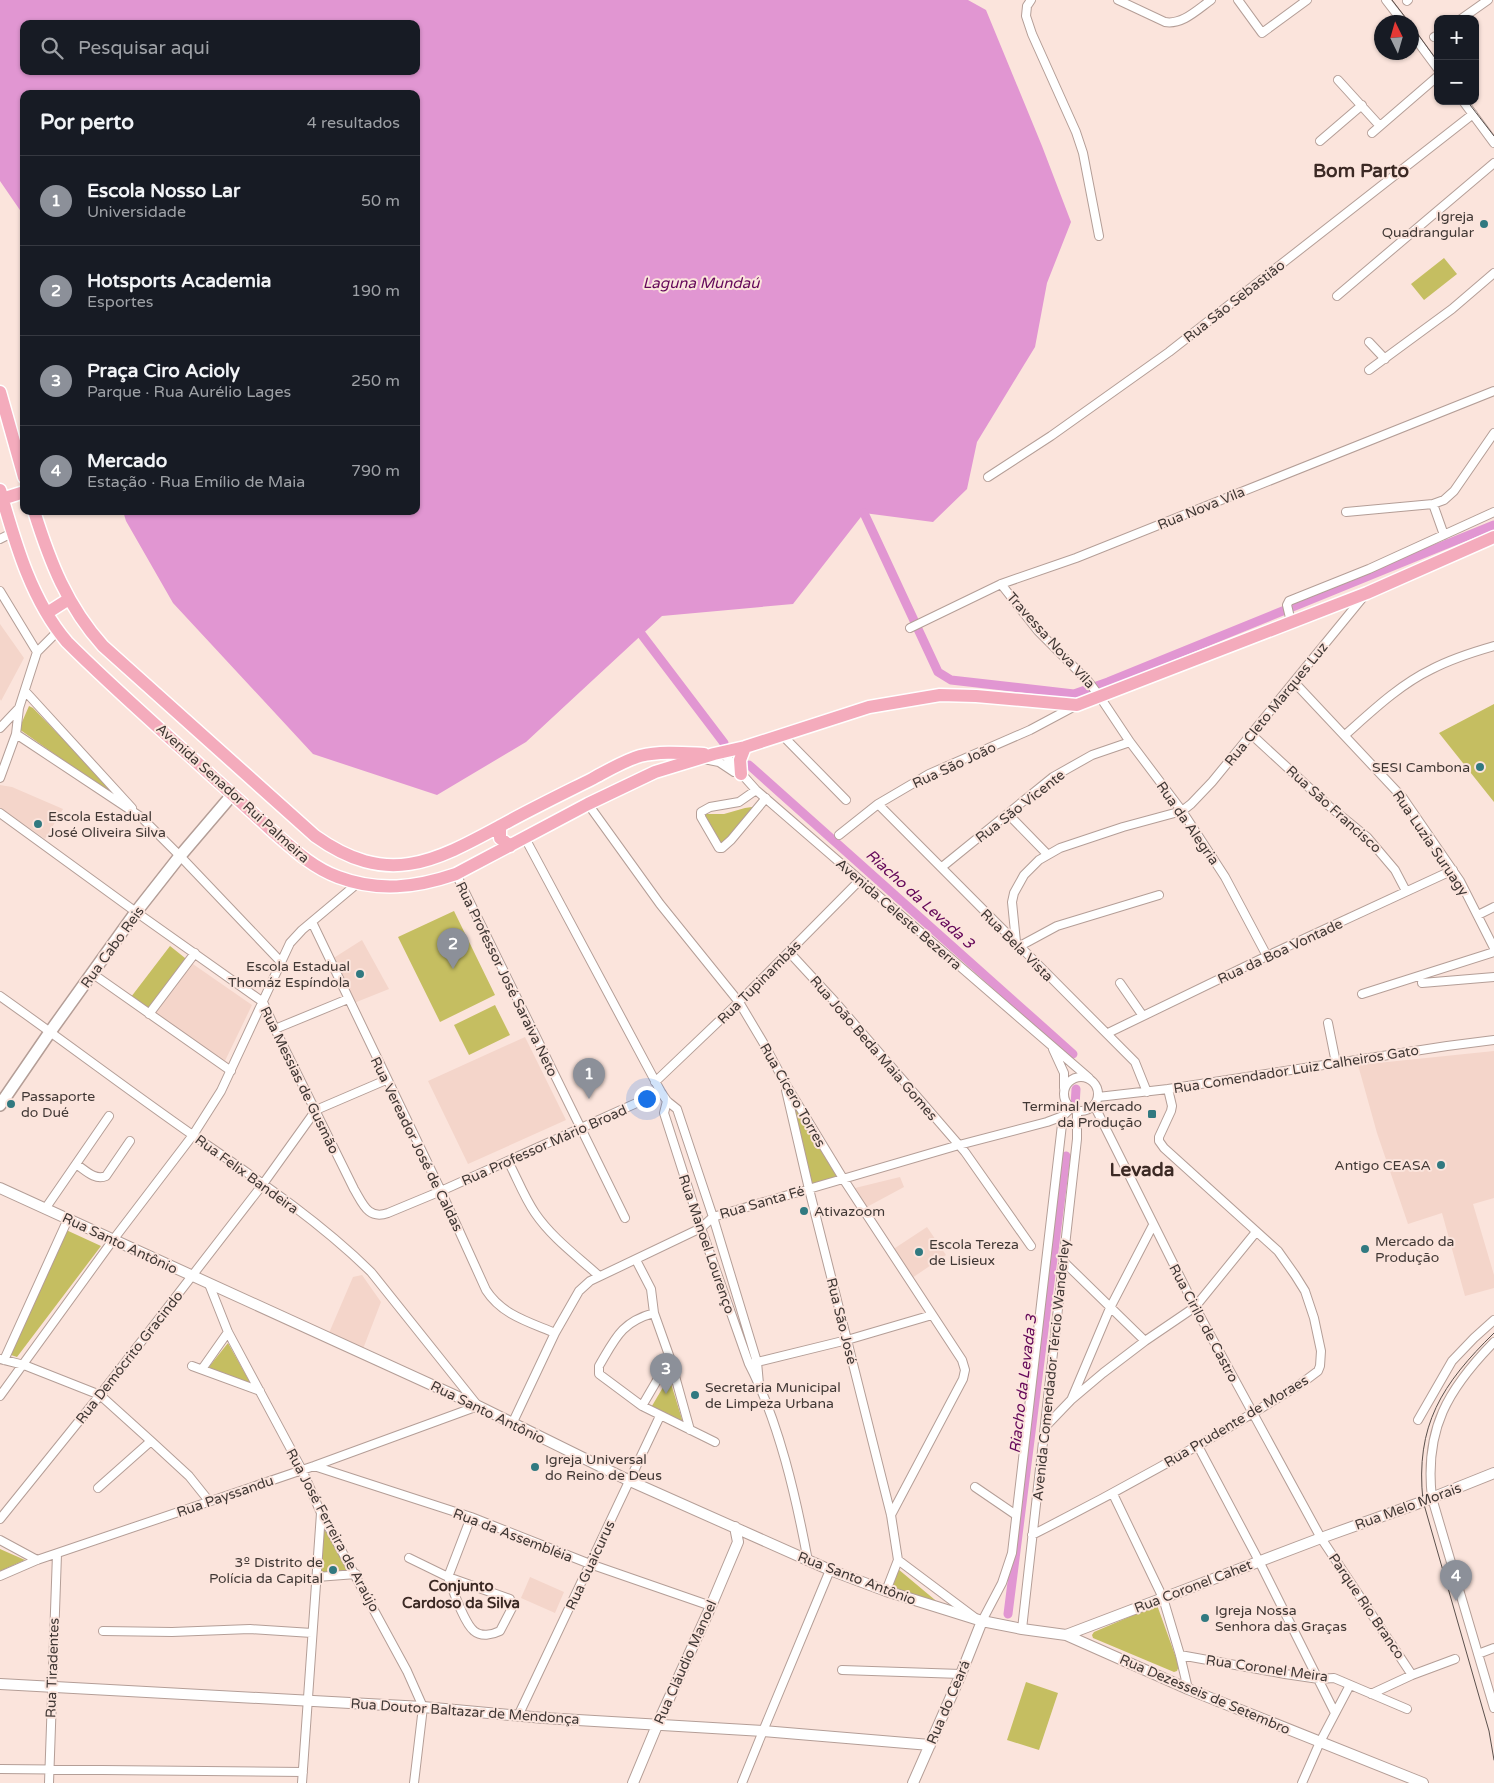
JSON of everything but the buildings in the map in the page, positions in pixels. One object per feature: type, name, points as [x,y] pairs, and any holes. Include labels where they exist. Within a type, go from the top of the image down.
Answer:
[{"type":"main road","points":[[0,392],[20,463]]},
{"type":"main road","points":[[1,495],[20,493]]},
{"type":"main road","name":"Avenida Senador Rui Palmeira","points":[[1,495],[12,533],[31,582],[58,631],[74,648],[303,857],[320,869],[358,883],[398,887],[416,886],[456,874],[638,779],[869,707],[940,695],[976,696],[1077,705],[1232,645],[1288,611],[1367,593],[1494,537]]},
{"type":"main road","name":"Avenida Senador Rui Palmeira","points":[[35,515],[48,556],[69,599],[93,635],[103,646],[314,836],[329,846],[361,861],[398,865],[430,860],[481,836],[620,764],[639,757],[660,753],[718,753]]},
{"type":"main road","points":[[47,613],[69,599]]},
{"type":"main road","points":[[744,747],[740,760],[744,777]]},
{"type":"main road","name":"Rua Cabo Reis","points":[[0,1105],[136,912],[232,794]]},
{"type":"main road","points":[[500,826],[500,838],[510,846]]},
{"type":"main road","points":[[481,836],[489,845],[491,856]]},
{"type":"street","points":[[1031,0],[1026,11],[1032,34],[1084,153],[1099,236]]},
{"type":"street","points":[[1118,0],[1164,22],[1172,23],[1179,22],[1211,0]]},
{"type":"street","points":[[1238,0],[1262,33],[1306,0]]},
{"type":"street","points":[[1386,0],[1398,15]]},
{"type":"street","points":[[1467,15],[1488,0]]},
{"type":"street","points":[[1419,44],[1434,64]]},
{"type":"street","points":[[1372,133],[1434,79]]},
{"type":"street","points":[[1338,80],[1379,125]]},
{"type":"street","points":[[1320,142],[1362,105]]},
{"type":"street","points":[[1466,105],[1494,143]]},
{"type":"street","name":"Rua São Sebastião","points":[[988,477],[1051,436],[1170,352],[1473,114]]},
{"type":"street","points":[[1337,296],[1494,163]]},
{"type":"street","points":[[1369,370],[1452,309],[1494,273]]},
{"type":"street","points":[[1369,342],[1385,359]]},
{"type":"street","name":"Rua Nova Vila","points":[[913,626],[1001,584],[1076,558],[1494,390]]},
{"type":"street","points":[[1346,512],[1433,504],[1444,500],[1454,491],[1494,434]]},
{"type":"street","points":[[1433,504],[1444,536]]},
{"type":"street","points":[[1288,611],[1289,601],[1378,566],[1494,512]]},
{"type":"street","points":[[0,540],[12,533]]},
{"type":"street","name":"Travessa Nova Vila","points":[[1001,584],[1038,631],[1091,684],[1099,695]]},
{"type":"street","points":[[0,591],[37,652]]},
{"type":"street","name":"Rua Cleto Marques Luz","points":[[1182,811],[1212,782],[1252,735],[1367,593]]},
{"type":"street","points":[[0,778],[16,734],[19,708],[37,652],[58,631]]},
{"type":"street","points":[[1345,735],[1402,687],[1422,675],[1450,662],[1494,646]]},
{"type":"street","name":"Rua Luzia Suruagy","points":[[1294,682],[1402,798],[1453,870],[1494,948]]},
{"type":"street","points":[[25,691],[140,817],[281,962]]},
{"type":"street","name":"Rua da Alegria","points":[[1099,695],[1130,742],[1182,811],[1224,877],[1267,956]]},
{"type":"street","name":"Rua São João","points":[[839,835],[878,804],[929,774],[1030,730],[1077,705]]},
{"type":"street","points":[[0,728],[19,708]]},
{"type":"street","points":[[16,734],[140,817]]},
{"type":"street","points":[[782,735],[846,800]]},
{"type":"street","name":"Rua São Francisco","points":[[1252,735],[1329,806],[1367,838],[1395,870],[1406,891]]},
{"type":"street","name":"Rua São Vicente","points":[[942,867],[1053,777],[1092,755],[1130,742]]},
{"type":"street","name":"Avenida Celeste Bezerra","points":[[718,753],[756,790],[1052,1048],[1089,1078]]},
{"type":"street","name":"Avenida Celeste Bezerra","points":[[700,759],[719,762],[744,777]]},
{"type":"street","points":[[756,790],[739,802],[710,807],[702,812],[701,817],[719,848],[722,848],[731,840],[766,798]]},
{"type":"street","name":"Rua Cícero Torres","points":[[588,804],[660,904],[739,1002],[784,1083],[844,1180],[962,1360],[965,1370],[963,1379],[890,1515]]},
{"type":"street","name":"Rua Bela Vista","points":[[878,804],[1083,1011],[1108,1033],[1135,1062],[1147,1092]]},
{"type":"street","points":[[1159,894],[1057,926],[1018,944],[1012,902],[1014,893],[1024,875],[1047,854],[1123,826],[1182,811]]},
{"type":"street","name":"Rua Messias de Gusmão","points":[[0,813],[263,1002],[354,1188]]},
{"type":"street","points":[[1008,814],[1047,854]]},
{"type":"street","name":"Rua Manoel Lourenço","points":[[525,838],[655,1082],[667,1101],[677,1109],[713,1217],[757,1362],[759,1384]]},
{"type":"street","name":"Rua da Boa Vontade","points":[[1108,1033],[1267,956],[1453,870]]},
{"type":"street","name":"Rua Professor José Saraiva Neto","points":[[456,874],[625,1218]]},
{"type":"street","name":"Rua Tupinambás","points":[[655,1082],[739,1002],[860,880]]},
{"type":"street","points":[[0,1396],[113,1240],[193,1135],[221,1091],[281,962],[295,937],[358,883]]},
{"type":"street","points":[[1478,915],[1494,907]]},
{"type":"street","name":"Rua Vereador José de Caldas","points":[[312,922],[386,1080],[441,1191],[486,1290],[493,1301],[512,1315],[555,1333]]},
{"type":"street","name":"Rua João Beda Maia Gomes","points":[[789,952],[837,1004],[959,1145],[1031,1246]]},
{"type":"street","points":[[1362,994],[1494,952]]},
{"type":"street","points":[[149,1014],[195,953]]},
{"type":"street","points":[[93,974],[231,1071]]},
{"type":"street","points":[[1422,983],[1494,978]]},
{"type":"street","points":[[1120,983],[1143,1016]]},
{"type":"street","name":"Rua Felix Bandeira","points":[[0,996],[263,1184],[351,1253],[371,1272],[478,1406]]},
{"type":"street","points":[[275,1029],[348,1000]]},
{"type":"street","points":[[1328,1023],[1336,1063]]},
{"type":"street","name":"Rua Comendador Luiz Calheiros Gato","points":[[1096,1101],[1494,1040]]},
{"type":"street","name":"Avenida Celeste Bezerra","points":[[1052,1048],[1064,1073],[1064,1088]]},
{"type":"street","points":[[1077,1077],[1089,1078],[1096,1086],[1096,1101],[1086,1110],[1074,1109],[1064,1099],[1064,1088],[1067,1083],[1077,1077]]},
{"type":"street","points":[[316,1110],[386,1080]]},
{"type":"street","name":"Rua São José","points":[[784,1083],[890,1515],[898,1560]]},
{"type":"street","name":"Rua Prudente de Moraes","points":[[1032,1535],[1113,1494],[1198,1446],[1302,1383],[1318,1371],[1320,1366],[1321,1351],[1314,1318],[1305,1291],[1296,1274],[1278,1250],[1164,1148],[1160,1141],[1159,1137],[1172,1106],[1168,1089]]},
{"type":"street","name":"Rua Professor Mário Broad","points":[[354,1188],[364,1207],[377,1216],[388,1213],[661,1092]]},
{"type":"street","name":"Rua Manoel Lourenço","points":[[667,1101],[664,1113],[701,1228],[749,1364],[759,1384],[782,1450],[799,1511],[808,1561]]},
{"type":"street","name":"Rua Cirilo de Castro","points":[[1096,1101],[1153,1225],[1194,1307],[1254,1413],[1321,1538]]},
{"type":"street","name":"Rua Santa Fé","points":[[512,1424],[555,1333],[579,1291],[590,1281],[701,1228],[713,1217],[959,1145],[1047,1122],[1063,1116],[1074,1109]]},
{"type":"street","name":"Avenida Comendador Tércio Wanderley","points":[[1022,1629],[1078,1139],[1074,1109]]},
{"type":"street","name":"Rua Demócrito Gracindo","points":[[0,1519],[100,1396],[263,1184],[316,1110]]},
{"type":"street","points":[[46,1209],[109,1116]]},
{"type":"street","name":"Avenida Comendador Tércio Wanderley","points":[[979,1619],[1008,1568],[1012,1554],[1063,1116]]},
{"type":"street","points":[[76,1164],[96,1178],[103,1178],[130,1141]]},
{"type":"street","points":[[508,1161],[540,1218],[557,1239],[599,1276]]},
{"type":"street","name":"Rua Santo Antônio","points":[[0,1188],[478,1406],[630,1481],[808,1561],[886,1591],[979,1619]]},
{"type":"street","points":[[68,1220],[2,1360],[24,1365],[100,1396],[189,1476],[209,1502]]},
{"type":"street","points":[[1071,1400],[1110,1308],[1153,1225]]},
{"type":"street","points":[[1046,1426],[1071,1400],[1145,1341],[1194,1307],[1256,1232]]},
{"type":"street","points":[[636,1260],[651,1289],[654,1313],[670,1358],[690,1430]]},
{"type":"street","points":[[1064,1262],[1145,1341]]},
{"type":"street","name":"Rua José Ferreira de Araújo","points":[[209,1284],[228,1332],[302,1470],[321,1513],[356,1574],[407,1671],[422,1707],[414,1783]]},
{"type":"street","points":[[654,1313],[642,1316],[624,1328],[617,1336],[598,1370],[605,1380],[642,1406],[715,1442]]},
{"type":"street","points":[[749,1364],[847,1340],[932,1315]]},
{"type":"street","points":[[1418,1420],[1452,1361],[1494,1320]]},
{"type":"street","points":[[202,1369],[228,1332]]},
{"type":"street","points":[[1494,1342],[1474,1362],[1454,1388],[1441,1415],[1431,1451],[1430,1480],[1432,1498],[1494,1708]]},
{"type":"street","points":[[642,1406],[670,1358]]},
{"type":"street","points":[[192,1366],[260,1392]]},
{"type":"street","points":[[455,1396],[462,1394],[463,1387]]},
{"type":"street","name":"Rua Payssandu","points":[[0,1576],[37,1560],[314,1466],[478,1406]]},
{"type":"street","name":"Rua Guaicurus","points":[[519,1714],[660,1416]]},
{"type":"street","points":[[98,1488],[151,1440]]},
{"type":"street","points":[[1198,1446],[1259,1561],[1335,1712]]},
{"type":"street","name":"Rua da Assembléia","points":[[314,1466],[471,1518],[590,1564],[711,1606]]},
{"type":"street","name":"Rua Melo Morais","points":[[1321,1538],[1432,1498],[1494,1473]]},
{"type":"street","points":[[975,1487],[1016,1515]]},
{"type":"street","points":[[1113,1494],[1162,1598],[1180,1655],[1188,1689]]},
{"type":"street","points":[[302,1783],[321,1513]]},
{"type":"street","points":[[409,1558],[448,1577],[510,1599],[513,1606],[500,1631],[495,1634],[475,1632],[460,1606],[448,1577],[471,1518]]},
{"type":"street","points":[[735,1527],[738,1542],[751,1534]]},
{"type":"street","name":"Rua Coronel Cahet","points":[[1066,1635],[1321,1538]]},
{"type":"street","name":"Parque Rio Branco","points":[[1321,1538],[1412,1675]]},
{"type":"street","points":[[0,1540],[37,1560]]},
{"type":"street","name":"Rua Cláudio Manoel","points":[[633,1783],[738,1542]]},
{"type":"street","name":"Rua Tiradentes","points":[[48,1783],[57,1554]]},
{"type":"street","points":[[886,1591],[898,1560],[979,1619]]},
{"type":"street","points":[[742,1783],[830,1570]]},
{"type":"street","points":[[317,1577],[356,1574]]},
{"type":"street","name":"Rua Dezesseis de Setembro","points":[[979,1619],[1022,1629],[1066,1635],[1188,1689],[1423,1783]]},
{"type":"street","name":"Rua do Ceará","points":[[913,1783],[961,1674],[979,1619]]},
{"type":"street","points":[[103,1631],[172,1632],[250,1629],[312,1633]]},
{"type":"street","points":[[1478,1654],[1494,1648]]},
{"type":"street","name":"Rua Coronel Meira","points":[[1180,1655],[1319,1679],[1334,1678],[1407,1709]]},
{"type":"street","points":[[1371,1694],[1412,1675],[1455,1659]]},
{"type":"street","points":[[842,1670],[961,1674]]},
{"type":"street","name":"Rua Doutor Baltazar de Mendonça","points":[[0,1684],[422,1707],[519,1714],[544,1718],[658,1723],[930,1745]]},
{"type":"street","points":[[1302,1783],[1320,1742],[1350,1685]]},
{"type":"street","points":[[0,1769],[303,1772]]},
{"type":"shaded area","points":[[1444,258],[1457,274],[1424,300],[1411,284]]},
{"type":"shaded area","points":[[0,624],[24,658],[1,701],[0,699]]},
{"type":"shaded area","name":"SESI Cambona","points":[[1494,704],[1494,802],[1439,733]]},
{"type":"shaded area","points":[[29,706],[117,795],[111,794],[19,729]]},
{"type":"shaded area","name":"Escola Estadual José Oliveira Silva","points":[[0,785],[12,787],[63,809],[45,839],[0,808]]},
{"type":"shaded area","points":[[759,806],[722,850],[703,814],[724,814]]},
{"type":"shaded area","points":[[454,911],[495,995],[440,1022],[398,937]]},
{"type":"shaded area","name":"Escola Estadual Thomáz Espíndola","points":[[362,940],[389,989],[354,1003],[332,959]]},
{"type":"shaded area","points":[[170,946],[190,962],[154,1014],[131,997]]},
{"type":"shaded area","points":[[190,962],[252,1005],[224,1063],[154,1014]]},
{"type":"shaded area","points":[[495,1005],[510,1035],[469,1055],[454,1025]]},
{"type":"shaded area","points":[[525,1037],[566,1120],[468,1164],[428,1081]]},
{"type":"shaded area","name":"Antigo CEASA","points":[[1494,1051],[1494,1198],[1473,1204],[1494,1275],[1494,1288],[1465,1296],[1442,1213],[1408,1224],[1377,1133],[1358,1065]]},
{"type":"shaded area","points":[[791,1101],[839,1176],[810,1185]]},
{"type":"shaded area","points":[[900,1177],[904,1187],[865,1208],[854,1190],[855,1188]]},
{"type":"shaded area","name":"Escola Tereza de Lisieux","points":[[927,1227],[946,1255],[912,1278],[892,1250]]},
{"type":"shaded area","points":[[64,1229],[101,1246],[17,1357],[8,1354]]},
{"type":"shaded area","points":[[362,1275],[381,1302],[363,1349],[329,1333],[353,1277]]},
{"type":"shaded area","points":[[228,1343],[251,1384],[208,1368]]},
{"type":"shaded area","points":[[669,1377],[685,1429],[649,1411]]},
{"type":"shaded area","points":[[323,1527],[349,1571],[320,1574]]},
{"type":"shaded area","points":[[0,1549],[25,1560],[0,1571]]},
{"type":"shaded area","points":[[898,1569],[953,1615],[889,1593]]},
{"type":"shaded area","points":[[530,1577],[564,1592],[555,1613],[521,1598]]},
{"type":"shaded area","points":[[1157,1605],[1179,1666],[1177,1671],[1174,1672],[1093,1638],[1094,1632]]},
{"type":"shaded area","points":[[1026,1682],[1058,1693],[1039,1750],[1007,1740]]},
{"type":"water","name":"Laguna Mundaú","points":[[0,0],[968,0],[986,10],[1071,222],[1047,283],[1035,347],[977,442],[967,489],[933,522],[864,513],[793,604],[662,616],[526,742],[437,795],[313,754],[173,603],[124,515],[420,515],[420,90],[20,90],[20,210],[0,181]]},
{"type":"waterway","points":[[864,513],[938,672],[951,680],[1074,694],[1108,682],[1494,525]]},
{"type":"waterway","name":"Riacho da Levada 3","points":[[642,635],[724,743]]},
{"type":"waterway","name":"Riacho da Levada 3","points":[[749,765],[1073,1054]]},
{"type":"waterway","name":"Riacho da Levada 3","points":[[1075,1106],[1076,1089]]},
{"type":"waterway","name":"Riacho da Levada 3","points":[[1008,1614],[1066,1156]]},
{"type":"tram line","points":[[1392,0],[1404,15]]},
{"type":"tram line","points":[[1419,36],[1437,60]]},
{"type":"tram line","points":[[1470,105],[1494,136]]},
{"type":"tram line","points":[[1494,1333],[1460,1370],[1436,1408],[1428,1428],[1423,1450],[1422,1474],[1423,1501],[1489,1731],[1494,1760]]},
{"type":"place","name":"Igreja Quadrangular","points":[[1484,224]]},
{"type":"place","name":"SESI Cambona","points":[[1480,767]]},
{"type":"place","name":"Escola Estadual José Oliveira Silva","points":[[38,824]]},
{"type":"place","name":"Hotsports Academia","points":[[453,969]]},
{"type":"place","name":"Escola Estadual Thomáz Espíndola","points":[[360,974]]},
{"type":"place","name":"Escola Nosso Lar","points":[[589,1099]]},
{"type":"place","name":"Passaporte do Dué","points":[[11,1104]]},
{"type":"place","name":"Terminal Mercado da Produção","points":[[1152,1114]]},
{"type":"place","name":"Antigo CEASA","points":[[1441,1165]]},
{"type":"place","name":"Ativazoom","points":[[804,1211]]},
{"type":"place","name":"Mercado da Produção","points":[[1365,1249]]},
{"type":"place","name":"Escola Tereza de Lisieux","points":[[919,1252]]},
{"type":"place","name":"Praça Ciro Acioly","points":[[666,1394]]},
{"type":"place","name":"Secretaria Municipal de Limpeza Urbana","points":[[695,1395]]},
{"type":"place","name":"Igreja Universal do Reino de Deus","points":[[535,1467]]},
{"type":"place","name":"3º Distrito de Polícia da Capital","points":[[333,1570]]},
{"type":"place","name":"Mercado","points":[[1456,1601]]},
{"type":"place","name":"Igreja Nossa Senhora das Graças","points":[[1205,1618]]},
{"type":"district","name":"Bom Parto","points":[[1361,170]]},
{"type":"district","name":"Levada","points":[[1142,1169]]},
{"type":"district","name":"Conjunto Cardoso da Silva","points":[[461,1594]]}]
